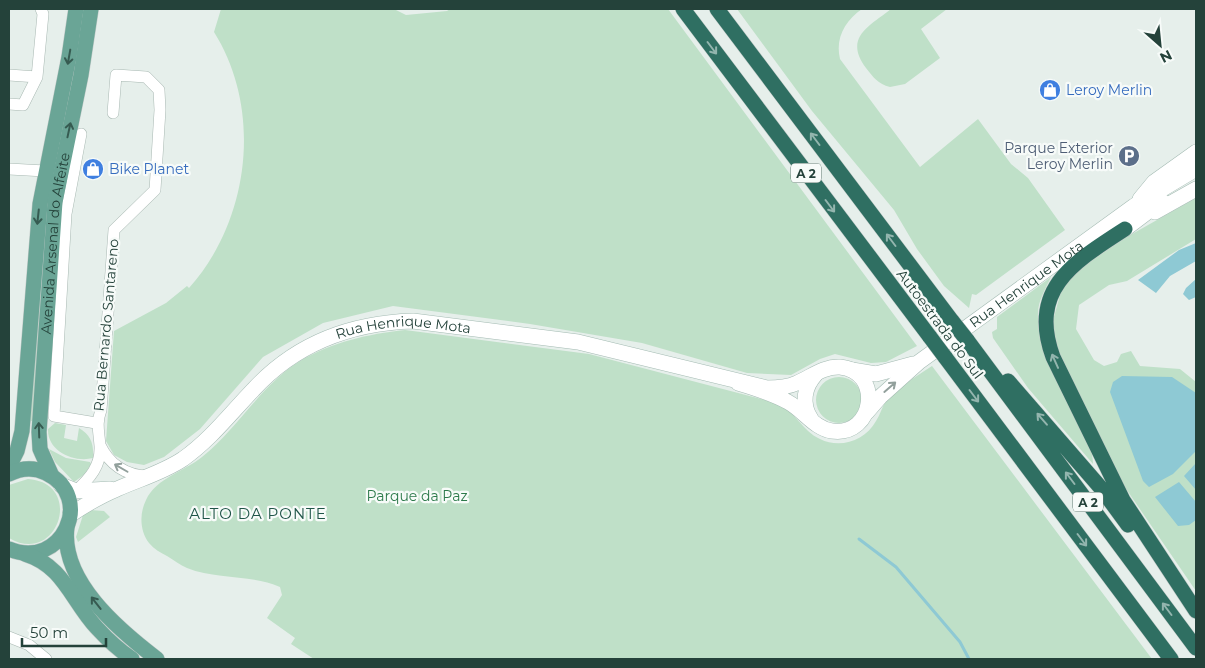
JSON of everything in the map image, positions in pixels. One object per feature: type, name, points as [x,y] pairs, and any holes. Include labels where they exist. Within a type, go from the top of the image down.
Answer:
[{"type":"highway","name":"Autoestrada do Sul","points":[[683,9],[1171,659]]},
{"type":"highway","name":"Autoestrada do Sul","points":[[717,9],[979,356],[1196,648]]},
{"type":"highway","points":[[1125,229],[1073,265],[1060,278],[1050,298],[1046,330],[1053,357],[1114,484],[1145,537],[1195,609]]},
{"type":"highway","points":[[979,356],[1009,383],[1086,470],[1195,609]]},
{"type":"main road","name":"Avenida Arsenal do Alfeite","points":[[9,468],[17,452],[23,419],[37,231],[45,171],[66,70],[76,9]]},
{"type":"main road","name":"Avenida Arsenal do Alfeite","points":[[69,521],[69,502],[40,449],[39,432],[52,228],[57,188],[81,75],[91,9]]},
{"type":"main road","points":[[9,474],[28,469],[41,471],[57,481]]},
{"type":"main road","points":[[15,551],[40,552],[51,547],[61,538],[69,521]]},
{"type":"main road","points":[[69,521],[67,543],[71,560],[90,595],[123,632],[157,659]]},
{"type":"main road","points":[[15,551],[35,557],[54,570],[96,628],[132,659]]},
{"type":"street","points":[[9,104],[24,105],[37,77],[43,14],[41,9]]},
{"type":"street","points":[[9,75],[37,77]]},
{"type":"street","name":"Rua Bernardo Santareno","points":[[113,113],[116,75],[146,77],[159,90],[160,110],[155,190],[114,230],[101,410],[96,423],[100,445],[110,461],[121,470],[135,475],[152,475]]},
{"type":"street","points":[[81,134],[66,214],[54,416],[96,423]]},
{"type":"street","name":"Rua Henrique Mota","points":[[1134,206],[1154,182],[1196,152]]},
{"type":"street","points":[[9,168],[45,171]]},
{"type":"street","name":"Rua Henrique Mota","points":[[865,416],[880,397],[919,362],[1134,206],[1196,169]]},
{"type":"street","points":[[1125,229],[1196,174]]},
{"type":"street","points":[[1125,229],[1196,190]]},
{"type":"street","name":"Rua Henrique Mota","points":[[69,521],[116,489],[152,475],[198,448],[254,388],[284,361],[325,337],[371,324],[413,321],[578,342],[645,357],[738,382]]},
{"type":"street","name":"Rua Henrique Mota","points":[[848,369],[876,374],[919,362]]},
{"type":"street","points":[[835,367],[848,369],[859,376],[869,391],[869,404],[865,416],[857,425],[840,432],[823,428],[782,399],[738,382],[767,388],[782,387],[835,367]]},
{"type":"street","points":[[813,421],[806,410],[806,391],[812,379],[822,371]]},
{"type":"street","name":"Rua Bernardo Santareno","points":[[76,491],[95,469],[100,445]]},
{"type":"street","name":"Rua Henrique Mota","points":[[57,481],[76,491],[116,489]]},
{"type":"street","points":[[9,637],[29,645],[46,659]]},
{"type":"green space","points":[[221,9],[394,9],[406,15],[447,11],[450,9],[668,9],[917,346],[886,362],[871,363],[835,354],[820,359],[791,375],[747,373],[642,343],[530,324],[393,306],[323,323],[263,357],[200,429],[164,457],[144,465],[127,462],[114,455],[106,441],[114,331],[166,303],[187,286],[189,288],[210,261],[226,230],[237,198],[243,164],[244,129],[239,95],[229,63],[214,32]]},
{"type":"green space","points":[[737,9],[862,9],[846,25],[840,37],[840,59],[920,167],[978,119],[1011,164],[1028,178],[1065,230],[976,295],[972,294],[969,308],[944,286],[917,249],[894,210],[812,111]]},
{"type":"green space","points":[[891,9],[947,9],[921,29],[940,58],[905,84],[890,87],[879,82],[871,74],[860,57],[857,48],[858,40],[862,33]]},
{"type":"green space","points":[[74,72],[32,421],[30,421],[48,205]]},
{"type":"green space","points":[[1196,198],[1196,239],[1127,281],[1109,285],[1079,305],[1076,329],[1094,360],[1104,366],[1117,362],[1121,354],[1131,351],[1140,366],[1180,369],[1196,382],[1196,591],[1122,483],[1066,370],[1054,341],[1053,320],[1062,288],[1085,265],[1125,238]]},
{"type":"green space","points":[[1051,277],[1038,308],[1041,341],[1059,385],[1087,439],[1093,464],[1028,388],[993,338],[992,332],[997,329],[997,317]]},
{"type":"green space","name":"Parque da Paz","points":[[405,330],[589,354],[776,403],[788,410],[808,431],[820,439],[836,443],[851,441],[865,434],[876,421],[886,401],[896,391],[932,366],[1152,659],[314,659],[291,644],[295,638],[267,618],[282,595],[280,587],[257,580],[198,572],[187,568],[155,549],[149,543],[142,528],[142,511],[146,500],[157,486],[195,462],[215,446],[273,382],[300,361],[312,354],[351,340]]},
{"type":"green space","points":[[834,377],[844,377],[858,387],[862,400],[858,413],[852,419],[844,423],[834,423],[820,413],[816,405],[816,395],[826,381]]},
{"type":"green space","points":[[55,423],[66,425],[64,438],[77,441],[79,428],[86,434],[92,444],[93,458],[78,459],[70,457],[57,449],[52,444],[48,429]]},
{"type":"green space","points":[[49,449],[66,458],[90,462],[91,464],[85,474],[74,482],[55,462]]},
{"type":"green space","points":[[28,479],[46,484],[56,494],[60,507],[58,521],[52,533],[41,542],[26,544],[9,538],[9,485]]},
{"type":"green space","points":[[90,510],[104,511],[110,517],[78,542],[76,537],[83,515]]},
{"type":"water","points":[[1196,243],[1196,261],[1170,276],[1156,293],[1138,280],[1179,250]]},
{"type":"water","points":[[1196,279],[1196,297],[1189,300],[1183,294],[1186,288]]},
{"type":"water","points":[[1122,376],[1172,377],[1196,393],[1196,451],[1173,474],[1149,487],[1143,481],[1110,392],[1113,382]]},
{"type":"water","points":[[1196,463],[1196,490],[1184,476]]},
{"type":"water","points":[[1179,482],[1196,502],[1196,520],[1189,525],[1178,526],[1155,497]]},
{"type":"waterway","points":[[859,539],[896,567],[960,642],[969,659]]},
{"type":"place","name":"Leroy Merlin","points":[[1050,90]]},
{"type":"place","name":"Parque Exterior Leroy Merlin","points":[[1129,156]]},
{"type":"place","name":"Bike Planet","points":[[93,169]]},
{"type":"district","name":"ALTO DA PONTE","points":[[258,513]]}]
